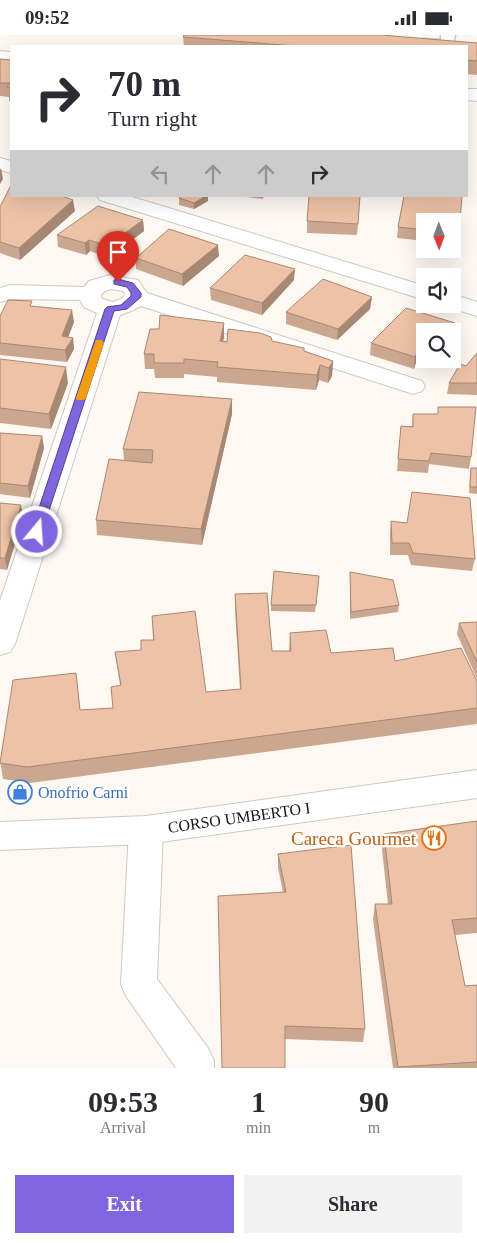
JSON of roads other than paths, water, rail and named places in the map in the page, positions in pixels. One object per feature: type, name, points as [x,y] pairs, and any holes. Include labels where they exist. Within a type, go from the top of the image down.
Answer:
[{"type":"street","points":[[110,197],[416,290]]},
{"type":"street","points":[[90,294],[97,286],[118,282],[130,285],[136,293],[136,297]]},
{"type":"street","points":[[0,295],[10,292],[90,294]]},
{"type":"street","points":[[90,294],[92,302],[103,308],[110,309],[124,307],[136,297]]},
{"type":"street","points":[[136,297],[412,386]]},
{"type":"street","points":[[461,304],[477,309]]},
{"type":"street","points":[[0,644],[110,309]]},
{"type":"street","name":"CORSO UMBERTO I","points":[[0,836],[146,830],[477,783]]},
{"type":"street","points":[[146,830],[139,984],[195,1061],[195,1068]]},
{"type":"lane","points":[[407,42],[447,45],[448,35]]},
{"type":"place","name":"Onofrio Carni","points":[[20,792]]},
{"type":"place","name":"Careca Gourmet","points":[[434,838]]}]
